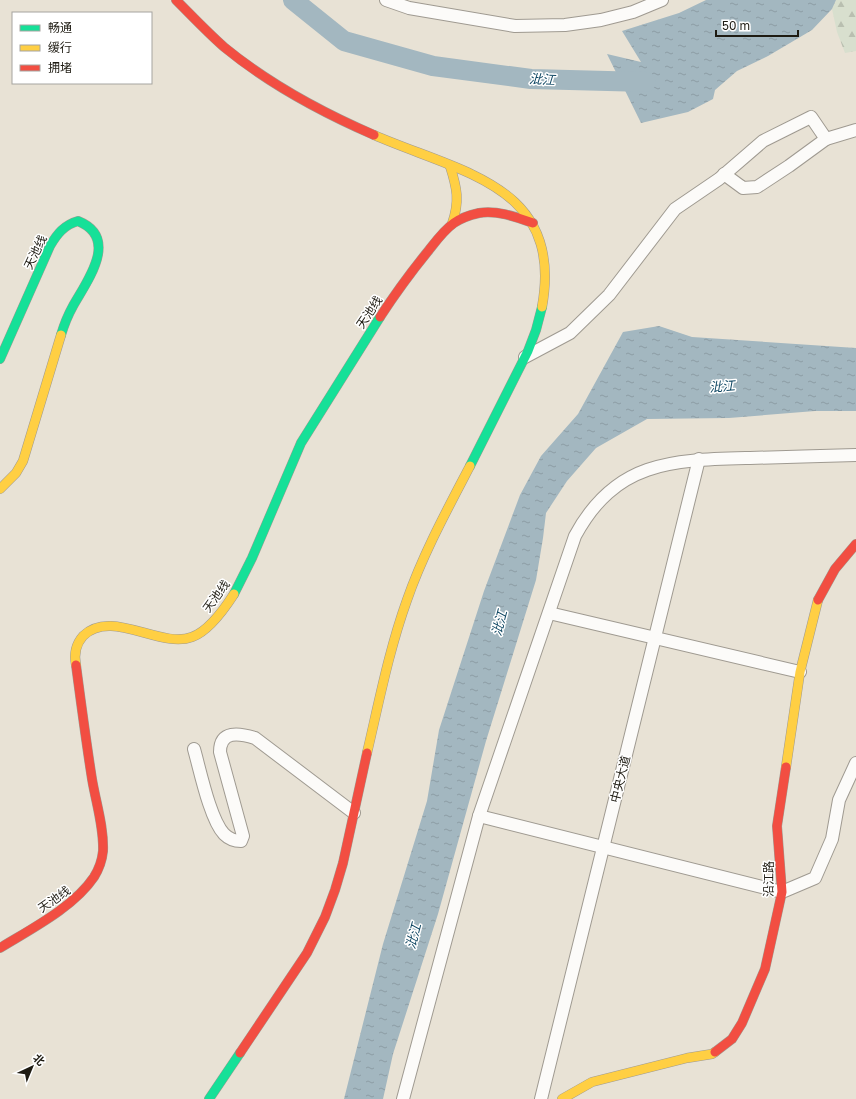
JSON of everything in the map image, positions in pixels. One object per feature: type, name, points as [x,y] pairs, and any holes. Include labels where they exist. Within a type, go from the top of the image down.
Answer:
[{"type":"main road","points":[[176,0],[203,29],[220,44],[270,81],[302,100],[337,118],[395,144],[486,182],[507,194],[522,208],[533,223],[543,248],[546,275],[542,309],[537,328],[526,357],[434,537],[409,595],[387,667],[339,877],[320,929],[307,953],[209,1099]]},
{"type":"main road","points":[[450,166],[458,194],[458,204],[452,224]]},
{"type":"main road","name":"天池线","points":[[0,948],[71,903],[88,885],[100,866],[104,850],[75,661],[75,654],[79,641],[88,632],[108,626],[117,626],[173,638],[186,639],[197,635],[214,621],[241,582],[308,430],[370,333],[419,261],[452,224],[462,218],[481,212],[501,214],[533,223]]},
{"type":"main road","name":"天池线","points":[[0,360],[13,334],[48,248],[63,228],[70,224],[78,222],[90,227],[98,238],[99,245],[99,253],[95,265],[72,308],[63,329],[47,376],[26,452],[20,467],[0,490]]},
{"type":"main road","name":"沿江路","points":[[562,1099],[573,1096],[592,1082],[712,1054],[723,1048],[732,1039],[742,1023],[765,969],[782,892],[777,826],[800,672],[819,596],[835,568],[856,544]]},
{"type":"street","points":[[386,0],[409,8],[515,26],[565,25],[601,20],[633,12],[662,0]]},
{"type":"street","points":[[526,357],[570,333],[609,295],[674,208],[724,174],[763,141],[811,117],[826,139]]},
{"type":"street","points":[[724,174],[743,188],[757,187],[826,139],[856,130]]},
{"type":"street","points":[[403,1099],[479,816],[575,536],[584,520],[614,488],[641,472],[658,466],[699,459],[856,455]]},
{"type":"street","name":"中央大道","points":[[541,1099],[699,459]]},
{"type":"street","points":[[549,613],[800,672]]},
{"type":"street","points":[[194,748],[211,808],[218,826],[224,835],[231,840],[241,841],[244,836],[220,752],[220,745],[228,736],[234,734],[255,738],[354,813]]},
{"type":"street","points":[[479,816],[782,892],[815,878],[832,839],[839,800],[856,763]]},
{"type":"green space","points":[[836,0],[856,0],[856,51],[845,53],[837,32],[832,9]]},
{"type":"water","points":[[706,0],[836,0],[832,9],[812,30],[768,56],[737,71],[715,90],[713,99],[688,112],[641,123],[607,54],[641,62],[622,31],[679,13]]},
{"type":"water","points":[[659,326],[692,337],[856,348],[856,411],[815,411],[729,418],[647,419],[596,448],[567,481],[546,513],[536,580],[486,741],[438,914],[393,1054],[383,1099],[344,1099],[383,944],[427,801],[439,730],[484,591],[520,495],[541,456],[578,414],[623,332]]},
{"type":"waterway","name":"沘江","points":[[293,0],[344,41],[433,66],[531,79],[646,82]]},
{"type":"traffic: fast","points":[[0,359],[50,246],[61,230],[78,221],[90,229],[97,238],[99,249],[92,273],[69,313],[61,335]]},
{"type":"traffic: fast","points":[[470,466],[528,351],[536,330],[542,307]]},
{"type":"traffic: fast","points":[[234,594],[252,558],[301,443],[380,317]]},
{"type":"traffic: fast","points":[[209,1099],[240,1053]]},
{"type":"traffic: slow","points":[[374,135],[471,174],[499,190],[521,209],[537,234],[545,266],[542,307]]},
{"type":"traffic: slow","points":[[450,166],[457,195],[456,208],[452,224]]},
{"type":"traffic: slow","points":[[0,489],[16,473],[23,461],[61,335]]},
{"type":"traffic: slow","points":[[367,753],[390,657],[413,583],[444,516],[470,466]]},
{"type":"traffic: slow","points":[[76,665],[75,654],[77,646],[83,636],[94,628],[107,626],[121,627],[165,638],[179,639],[192,637],[204,630],[210,624],[234,594]]},
{"type":"traffic: slow","points":[[786,767],[800,672],[818,600]]},
{"type":"traffic: slow","points":[[562,1099],[592,1082],[687,1058],[712,1054],[715,1052]]},
{"type":"traffic: jam","points":[[176,0],[224,47],[259,73],[315,107],[374,135]]},
{"type":"traffic: jam","points":[[380,317],[403,283],[437,239],[457,221],[479,213],[493,212],[520,218],[533,223]]},
{"type":"traffic: jam","points":[[818,600],[835,569],[856,544]]},
{"type":"traffic: jam","points":[[0,948],[64,908],[94,877],[101,862],[103,851],[102,833],[92,779],[76,665]]},
{"type":"traffic: jam","points":[[240,1053],[307,953],[325,917],[343,863],[367,753]]},
{"type":"traffic: jam","points":[[715,1052],[732,1039],[742,1023],[765,969],[782,892],[777,826],[786,767]]}]
